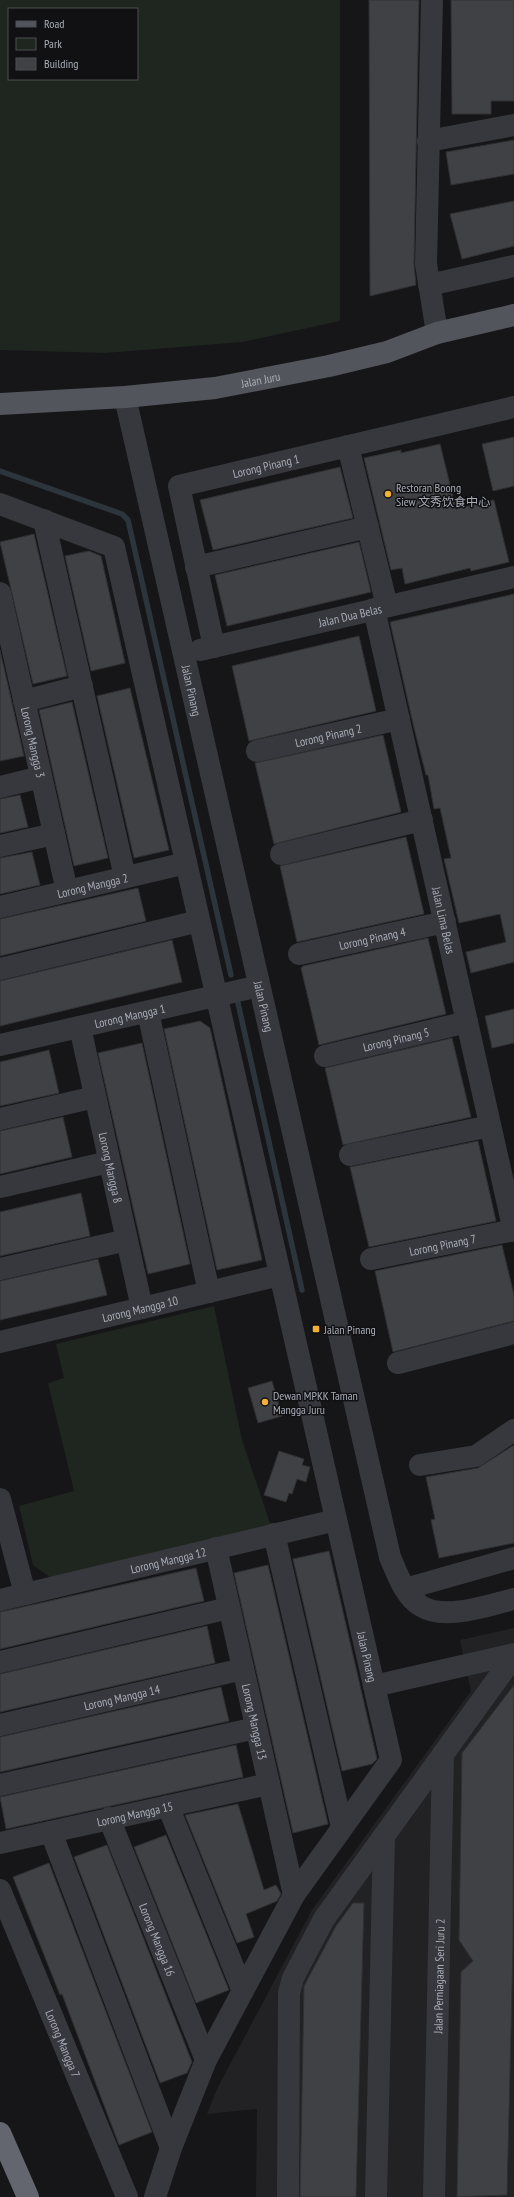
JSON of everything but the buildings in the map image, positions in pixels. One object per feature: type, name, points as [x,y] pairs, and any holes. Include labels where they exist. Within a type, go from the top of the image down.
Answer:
[{"type":"highway","points":[[0,2133],[28,2197]]},
{"type":"main road","name":"Jalan Juru","points":[[0,404],[125,397],[215,388],[329,366],[387,352],[437,333],[514,315]]},
{"type":"street","points":[[432,0],[426,264],[437,333]]},
{"type":"street","points":[[428,141],[514,125]]},
{"type":"street","points":[[429,284],[514,266]]},
{"type":"street","name":"Jalan Pinang","points":[[125,397],[185,654],[259,986],[390,1557],[405,1589],[420,1606],[431,1611],[446,1613],[514,1599]]},
{"type":"street","name":"Lorong Pinang 1","points":[[214,647],[179,486],[514,407]]},
{"type":"street","name":"Jalan Lima Belas","points":[[348,446],[368,527],[399,719],[514,1230]]},
{"type":"street","points":[[0,504],[44,520],[125,877]]},
{"type":"street","name":"Jalan Pinang","points":[[44,520],[114,547],[391,1760],[342,1827]]},
{"type":"street","points":[[196,567],[368,527]]},
{"type":"street","name":"Jalan Dua Belas","points":[[185,654],[514,577]]},
{"type":"street","name":"Lorong Mangga 3","points":[[0,593],[67,891]]},
{"type":"street","points":[[24,701],[82,686]]},
{"type":"street","name":"Lorong Pinang 2","points":[[257,751],[399,719]]},
{"type":"street","points":[[0,787],[41,777]]},
{"type":"street","points":[[281,854],[422,820]]},
{"type":"street","points":[[0,846],[54,834]]},
{"type":"street","name":"Lorong Mangga 2","points":[[0,907],[186,863]]},
{"type":"street","points":[[0,970],[199,921]]},
{"type":"street","name":"Lorong Pinang 4","points":[[300,954],[445,922]]},
{"type":"street","name":"Lorong Mangga 1","points":[[0,1045],[259,986]]},
{"type":"street","points":[[148,1012],[209,1292]]},
{"type":"street","name":"Lorong Pinang 5","points":[[324,1056],[467,1022]]},
{"type":"street","name":"Lorong Mangga 8","points":[[80,1027],[142,1308]]},
{"type":"street","points":[[0,1119],[95,1097]]},
{"type":"street","points":[[350,1155],[490,1126]]},
{"type":"street","points":[[0,1187],[109,1162]]},
{"type":"street","name":"Lorong Pinang 7","points":[[371,1259],[514,1230]]},
{"type":"street","points":[[0,1269],[127,1240]]},
{"type":"street","name":"Lorong Mangga 10","points":[[0,1342],[280,1275]]},
{"type":"street","points":[[398,1363],[514,1333]]},
{"type":"street","points":[[420,1465],[476,1456],[514,1430]]},
{"type":"street","points":[[0,1499],[26,1594]]},
{"type":"street","name":"Lorong Mangga 12","points":[[0,1600],[336,1520]]},
{"type":"street","points":[[155,2197],[171,2148],[206,2060],[294,1895],[342,1827],[274,1534]]},
{"type":"street","name":"Lorong Mangga 13","points":[[216,1548],[294,1895]]},
{"type":"street","points":[[405,1589],[514,1558]]},
{"type":"street","points":[[0,1662],[229,1608]]},
{"type":"street","points":[[374,1686],[514,1655]]},
{"type":"street","points":[[288,2197],[289,1993],[293,1978],[324,1919],[514,1655]]},
{"type":"street","points":[[465,1665],[475,1674],[480,1688],[480,1704]]},
{"type":"street","name":"Lorong Mangga 14","points":[[0,1725],[243,1669]]},
{"type":"street","points":[[0,1786],[256,1728]]},
{"type":"street","name":"Jalan Perniagaan Seri Juru 2","points":[[434,2197],[444,1754]]},
{"type":"street","name":"Lorong Mangga 15","points":[[0,1843],[269,1784]]},
{"type":"street","points":[[168,1806],[243,1992]]},
{"type":"street","name":"Lorong Mangga 16","points":[[109,1818],[206,2060]]},
{"type":"street","points":[[51,1832],[171,2148]]},
{"type":"street","points":[[376,2197],[384,1836]]},
{"type":"street","name":"Lorong Mangga 7","points":[[0,1890],[127,2197]]},
{"type":"shaded area","points":[[514,1628],[514,2197],[256,2197],[257,2109],[207,2114],[217,2089],[312,1910],[471,1691],[460,1640]]},
{"type":"green space","points":[[0,0],[340,0],[340,321],[242,342],[105,353],[0,350]]},
{"type":"green space","points":[[214,1306],[242,1440],[271,1526],[51,1578],[33,1565],[19,1506],[74,1491],[48,1383],[64,1378],[56,1344]]},
{"type":"waterway","points":[[0,471],[122,514],[128,520],[231,975]]},
{"type":"waterway","points":[[238,1003],[302,1290]]},
{"type":"place","name":"Restoran Boong Siew 文秀饮食中心","points":[[388,494]]},
{"type":"place","name":"Jalan Pinang","points":[[316,1329]]},
{"type":"place","name":"Dewan MPKK Taman Mangga Juru","points":[[265,1402]]}]
